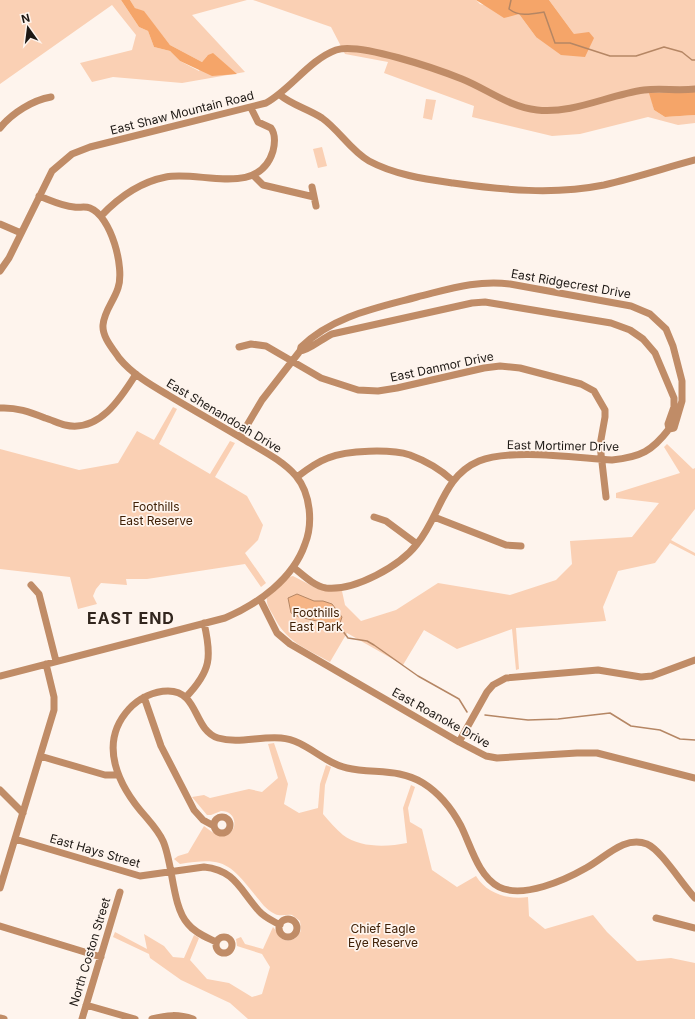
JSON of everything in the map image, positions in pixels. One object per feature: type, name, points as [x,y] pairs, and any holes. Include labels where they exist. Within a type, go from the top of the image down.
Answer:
[{"type":"street","name":"East Shaw Mountain Road","points":[[0,271],[52,171],[72,154],[90,147],[251,108],[266,103],[280,95],[324,57],[338,49],[346,48],[395,57],[462,79],[515,104],[537,110],[569,108],[644,90],[695,89]]},
{"type":"street","points":[[280,95],[289,102],[296,104],[323,119],[367,160],[384,168],[420,179],[517,190],[565,190],[610,183],[695,160]]},
{"type":"street","points":[[0,128],[10,118],[34,102],[52,97]]},
{"type":"street","points":[[39,196],[67,206],[90,208],[101,216],[123,196],[152,181],[166,177],[189,175],[237,180],[253,175],[268,161],[272,154],[275,138],[271,128],[260,124],[256,120],[251,108]]},
{"type":"street","points":[[253,175],[263,185],[314,197]]},
{"type":"street","points":[[312,187],[316,206]]},
{"type":"street","name":"East Shenandoah Drive","points":[[0,676],[204,623],[239,612],[260,599],[294,567],[304,548],[308,536],[310,522],[307,499],[297,477],[275,458],[136,374],[121,360],[110,346],[103,326],[108,307],[118,288],[120,268],[116,249],[101,216]]},
{"type":"street","points":[[0,224],[21,233]]},
{"type":"street","name":"East Ridgecrest Drive","points":[[240,437],[262,400],[300,351],[301,347],[318,333],[347,317],[366,310],[472,283],[491,282],[510,284],[631,306],[650,314],[666,329],[673,346],[683,391],[677,421],[674,428],[669,429],[668,424],[674,407],[674,398],[655,353],[643,339],[630,330],[611,323],[500,303],[472,303],[332,334],[320,340],[305,351],[300,351]]},
{"type":"street","name":"East Danmor Drive","points":[[239,347],[251,344],[266,346],[321,378],[358,390],[378,391],[397,388],[484,368],[500,366],[520,368],[581,384],[594,391],[605,410],[600,446],[606,497]]},
{"type":"street","points":[[0,408],[13,407],[66,425],[84,425],[98,420],[112,407],[136,374]]},
{"type":"street","name":"East Mortimer Drive","points":[[294,567],[315,584],[326,588],[340,588],[372,578],[388,569],[418,544],[434,517],[452,480],[463,470],[478,461],[496,456],[514,454],[602,459],[627,458],[643,453],[657,444],[669,429]]},
{"type":"street","points":[[297,477],[320,461],[330,457],[348,453],[368,452],[409,455],[428,463],[452,480]]},
{"type":"street","points":[[374,517],[386,521],[418,544]]},
{"type":"street","points":[[434,517],[506,545],[520,546]]},
{"type":"street","points":[[31,585],[39,594],[56,661]]},
{"type":"street","name":"East Roanoke Drive","points":[[260,599],[277,633],[290,644],[459,742],[486,756],[497,758],[597,753],[695,778]]},
{"type":"street","points":[[186,697],[199,683],[208,665],[209,646],[204,623]]},
{"type":"street","points":[[459,742],[490,688],[506,678],[598,670],[641,677],[652,676],[695,660]]},
{"type":"street","points":[[1,884],[40,756],[54,703],[46,664]]},
{"type":"street","points":[[216,942],[197,933],[186,923],[180,908],[162,838],[129,797],[118,775],[114,749],[117,728],[128,710],[144,697],[156,692],[178,692],[186,697],[194,707],[203,727],[216,738],[234,740],[281,738],[296,742],[346,768],[394,772],[424,783],[440,797],[452,811],[481,870],[489,880],[509,891],[521,891],[540,887],[587,868],[618,847],[627,843],[638,842],[651,846],[661,855],[684,887],[695,898]]},
{"type":"street","points":[[144,697],[161,746],[194,810],[203,820],[214,826]]},
{"type":"street","points":[[40,756],[105,775],[118,775]]},
{"type":"street","points":[[0,790],[23,813]]},
{"type":"street","name":"East Hays Street","points":[[15,840],[132,875],[148,876],[204,867],[224,872],[236,881],[259,912],[280,925]]},
{"type":"street","name":"North Coston Street","points":[[82,1019],[120,892]]},
{"type":"street","points":[[656,918],[695,928]]},
{"type":"street","points":[[0,926],[101,957]]},
{"type":"street","points":[[86,1005],[135,1019]]},
{"type":"street","points":[[152,1019],[181,1015],[193,1019]]},
{"type":"street","points":[[0,1018],[4,1019]]},
{"type":"green space","points":[[0,0],[121,0],[139,27],[148,31],[154,47],[170,51],[180,61],[199,71],[208,55],[202,62],[170,45],[144,12],[135,8],[130,0],[247,0],[192,15],[245,72],[182,83],[113,77],[92,82],[80,63],[132,50],[136,35],[112,5],[0,84]]},
{"type":"green space","points":[[253,0],[476,0],[480,4],[519,14],[536,37],[574,33],[549,0],[695,0],[695,91],[650,93],[654,110],[665,117],[695,115],[695,123],[678,125],[648,117],[580,134],[552,136],[472,117],[474,106],[384,73],[388,62],[345,54],[331,27]]},
{"type":"green space","points":[[426,99],[436,100],[432,120],[423,118]]},
{"type":"green space","points":[[322,147],[327,166],[318,168],[313,149]]},
{"type":"green space","name":"Foothills East Reserve","points":[[173,407],[177,409],[159,444],[210,474],[230,441],[235,443],[215,477],[247,496],[263,525],[258,540],[245,553],[266,583],[261,587],[245,564],[147,579],[126,579],[127,585],[101,583],[93,596],[97,604],[78,609],[70,577],[0,569],[0,449],[79,470],[118,463],[137,431],[154,440]]},
{"type":"green space","name":"Foothills East Park","points":[[667,444],[693,469],[695,468],[695,509],[671,540],[695,553],[695,556],[670,543],[655,563],[618,571],[603,607],[606,621],[516,628],[519,669],[516,670],[512,629],[457,649],[424,630],[403,665],[347,633],[330,662],[304,648],[290,638],[278,624],[268,607],[267,598],[289,577],[293,576],[318,589],[342,591],[345,605],[361,621],[396,610],[438,583],[510,595],[556,580],[572,564],[570,541],[632,537],[659,503],[616,498],[616,493],[680,473],[664,447]]},
{"type":"green space","name":"Chief Eagle Eye Reserve","points":[[274,743],[288,784],[284,804],[299,813],[318,808],[320,784],[326,765],[331,767],[325,785],[323,814],[343,835],[365,844],[382,846],[407,843],[403,808],[411,785],[415,787],[408,808],[410,822],[422,829],[432,870],[457,887],[476,876],[486,887],[499,894],[513,898],[528,897],[529,916],[545,929],[593,915],[607,932],[637,961],[671,958],[695,963],[695,1019],[248,1019],[230,1003],[181,980],[150,958],[149,954],[113,937],[115,932],[147,949],[144,934],[164,946],[173,957],[184,958],[194,935],[199,938],[190,960],[207,979],[229,983],[252,997],[262,994],[270,967],[262,954],[237,946],[236,939],[241,937],[245,944],[263,949],[273,927],[282,939],[292,940],[300,933],[300,921],[292,915],[277,915],[269,910],[238,875],[224,864],[206,861],[180,864],[174,859],[188,853],[204,826],[220,836],[228,835],[234,827],[234,820],[230,813],[221,811],[207,815],[192,797],[204,795],[210,798],[249,789],[262,792],[278,778],[268,744]]},
{"type":"shaded area","points":[[121,0],[130,0],[135,8],[144,11],[170,45],[202,62],[208,55],[213,53],[237,74],[212,76],[180,61],[170,51],[154,47],[148,31],[139,27]]},
{"type":"shaded area","points":[[476,0],[549,0],[574,34],[589,32],[594,38],[585,57],[561,55],[536,37],[519,14],[504,18]]},
{"type":"shaded area","points":[[695,91],[695,115],[665,117],[654,110],[649,93]]},
{"type":"shaded area","points":[[297,594],[314,601],[323,601],[332,604],[342,617],[339,626],[299,617],[291,613],[288,598]]},
{"type":"waterway","points":[[511,0],[509,9],[513,12],[521,14],[535,14],[544,12],[555,43],[570,43],[610,56],[636,56],[664,47],[682,52],[692,60],[695,60]]},
{"type":"waterway","points":[[339,626],[348,638],[367,641],[418,676],[459,699],[467,712]]},
{"type":"waterway","points":[[485,715],[528,720],[558,719],[610,713],[631,726],[660,730],[680,739],[695,740]]},
{"type":"district","name":"EAST END","points":[[131,618]]}]
